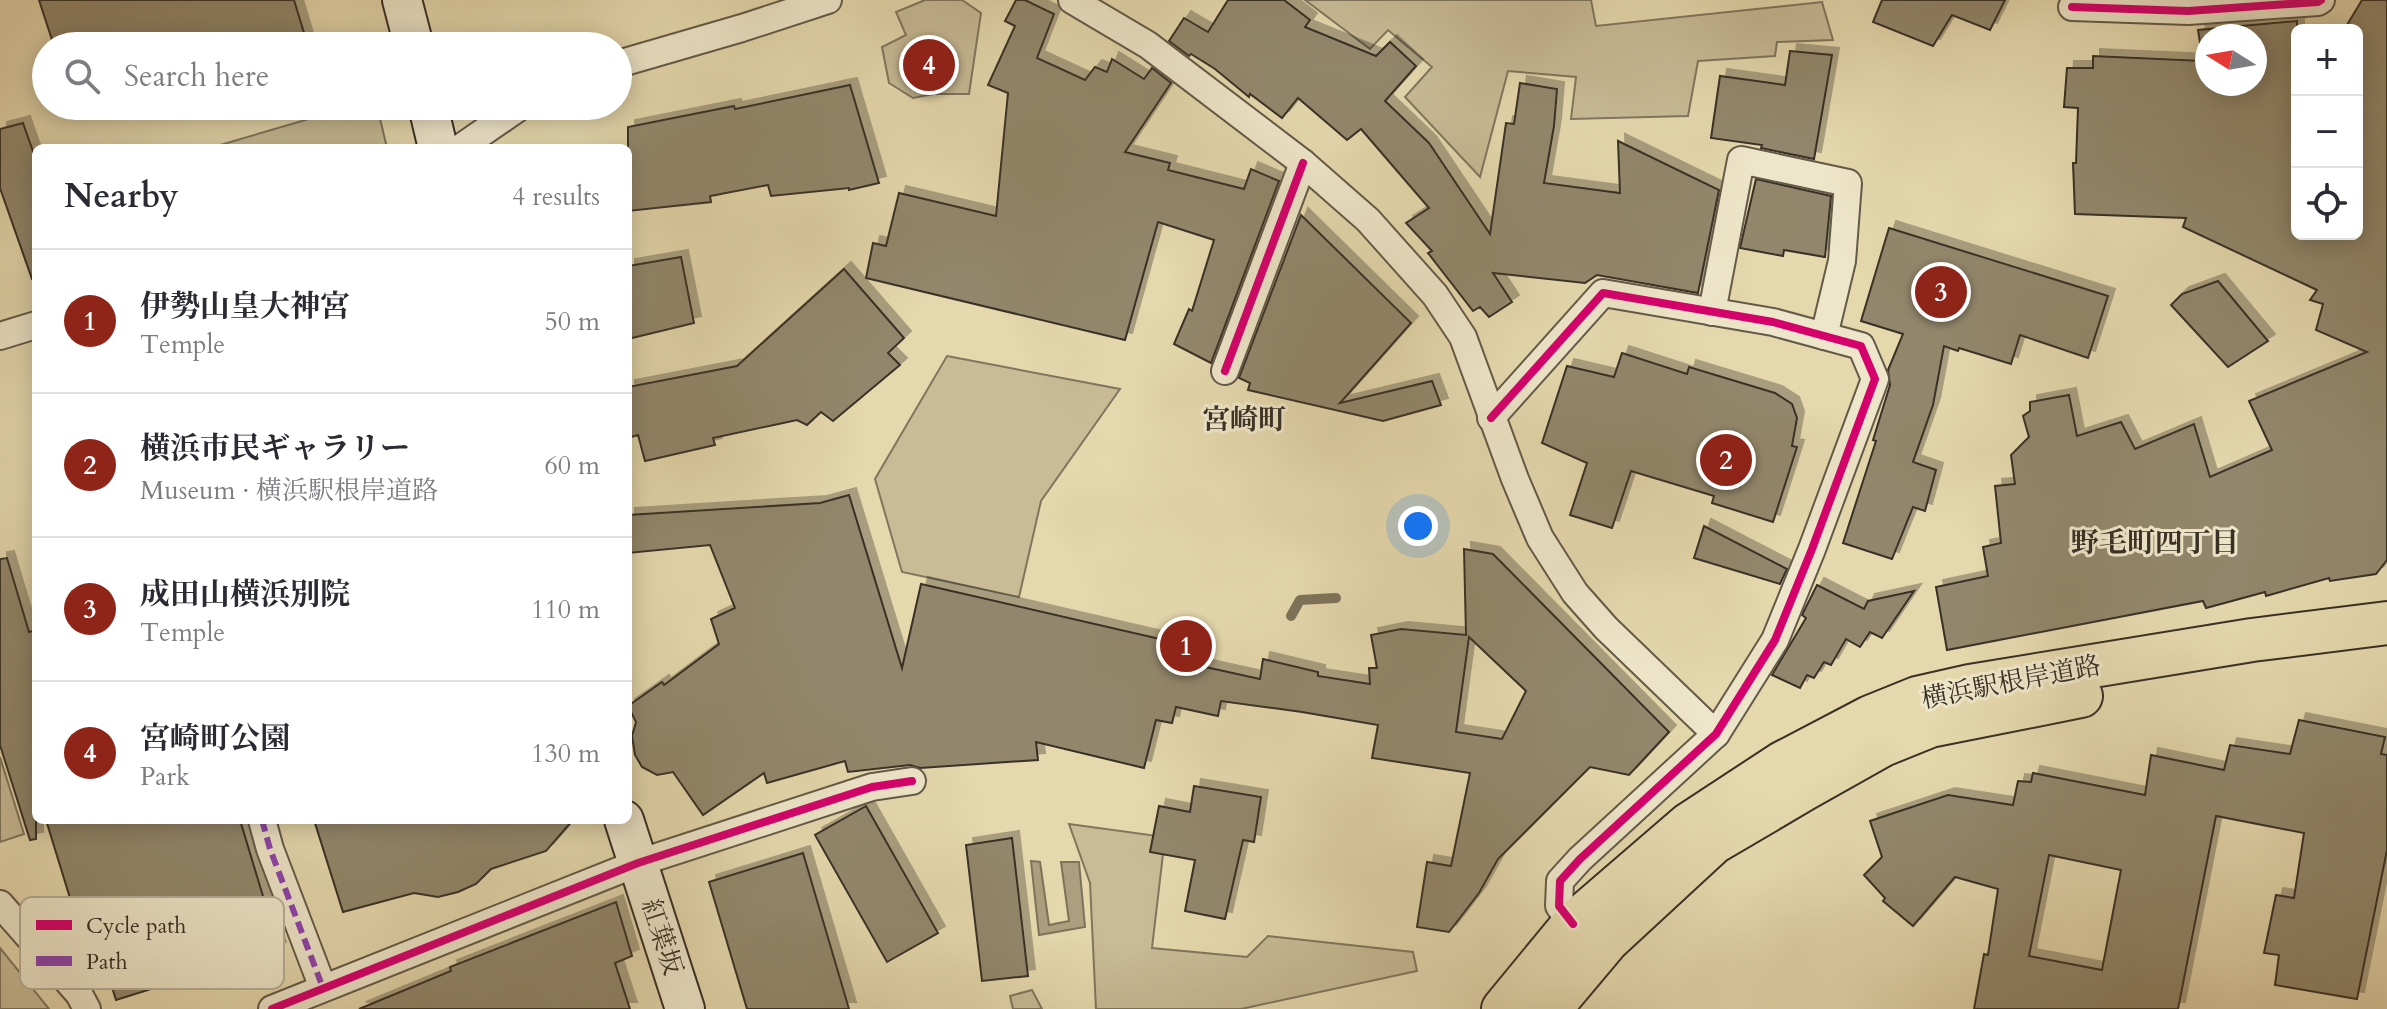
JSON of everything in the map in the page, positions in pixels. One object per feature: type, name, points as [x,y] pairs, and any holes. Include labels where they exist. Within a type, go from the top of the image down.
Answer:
[{"type":"main road","name":"横浜駅根岸道路","points":[[1503,1009],[1573,924],[1689,824],[1782,763],[1870,717],[1917,698],[1970,686],[2252,640],[2387,623]]},
{"type":"main road","name":"横浜駅根岸道路","points":[[1550,1009],[1608,940],[1713,843],[1883,745],[1930,726],[2259,664],[2387,630]]},
{"type":"street","points":[[402,0],[410,32]]},
{"type":"street","points":[[632,60],[828,0]]},
{"type":"street","points":[[1072,0],[1148,45],[1303,163],[1368,220],[1435,295],[1463,337],[1491,418],[1540,538],[1575,593],[1606,628],[1716,734]]},
{"type":"street","points":[[2072,7],[2188,11],[2321,0]]},
{"type":"street","points":[[431,120],[437,144]]},
{"type":"street","points":[[466,144],[501,120]]},
{"type":"street","points":[[1712,312],[1741,160],[1818,176],[1848,183],[1842,261],[1824,336]]},
{"type":"street","points":[[1225,371],[1303,163]]},
{"type":"street","points":[[1491,418],[1603,293],[1773,322],[1861,346],[1875,379],[1775,640],[1716,734],[1560,881],[1559,906],[1573,924]]},
{"type":"street","points":[[0,336],[32,326]]},
{"type":"street","points":[[272,1009],[638,863],[872,787],[912,781]]},
{"type":"street","points":[[263,824],[323,988]]},
{"type":"street","name":"紅葉坂","points":[[625,824],[685,1009]]},
{"type":"street","points":[[0,904],[20,927]]},
{"type":"street","points":[[75,989],[87,1009]]},
{"type":"shaded area","points":[[925,0],[962,0],[981,13],[969,94],[933,94],[913,98],[889,83],[882,47],[906,35],[896,12]]},
{"type":"shaded area","points":[[1305,0],[1591,0],[1596,26],[1822,2],[1833,40],[1777,42],[1775,56],[1698,61],[1688,116],[1571,119],[1576,77],[1508,71],[1480,177],[1405,97],[1432,67],[1388,30],[1370,49]]},
{"type":"shaded area","points":[[305,120],[380,120],[386,144],[224,144]]},
{"type":"shaded area","points":[[947,356],[1120,389],[1041,501],[1019,597],[902,572],[875,479]]},
{"type":"shaded area","points":[[0,757],[24,834],[0,842]]},
{"type":"shaded area","points":[[1069,824],[1165,837],[1152,948],[1247,957],[1268,936],[1413,952],[1417,971],[1241,1009],[1096,1009],[1090,883]]},
{"type":"shaded area","points":[[1031,861],[1040,862],[1049,925],[1069,921],[1061,862],[1079,862],[1085,927],[1039,935]]},
{"type":"shaded area","points":[[0,948],[20,973],[20,989],[33,989],[49,1009],[0,1009]]},
{"type":"shaded area","points":[[1032,990],[1042,1009],[1013,1009],[1010,996]]},
{"type":"building","points":[[39,0],[294,0],[304,32],[49,32]]},
{"type":"building","points":[[1016,0],[1025,0],[1054,14],[1037,58],[1085,80],[1095,67],[1107,72],[1112,59],[1144,79],[1152,68],[1171,83],[1125,152],[1170,163],[1168,170],[1244,189],[1251,169],[1279,181],[1211,363],[1174,344],[1189,309],[1192,311],[1214,240],[1158,222],[1125,340],[866,278],[873,243],[886,246],[899,193],[996,216],[1008,93],[988,85],[1015,26],[1005,21]]},
{"type":"building","points":[[1228,0],[1284,0],[1310,20],[1305,27],[1376,56],[1390,42],[1416,66],[1385,101],[1429,143],[1490,234],[1506,123],[1514,124],[1520,83],[1557,89],[1544,183],[1620,193],[1618,141],[1719,190],[1698,293],[1597,275],[1585,283],[1493,273],[1512,302],[1489,317],[1480,307],[1473,311],[1428,253],[1432,251],[1406,223],[1429,208],[1361,129],[1347,140],[1298,98],[1282,118],[1250,94],[1249,97],[1215,69],[1191,54],[1189,56],[1169,41],[1184,18],[1208,32]]},
{"type":"building","points":[[1882,0],[2005,0],[1990,30],[1952,15],[1933,46],[1873,22]]},
{"type":"building","points":[[2362,0],[2387,0],[2387,560],[2376,574],[2330,581],[2329,578],[2266,596],[2265,592],[2206,608],[2203,601],[1947,650],[1936,587],[1988,576],[1983,547],[2001,543],[1995,486],[2015,484],[2011,455],[2029,437],[2023,416],[2030,411],[2030,402],[2069,395],[2077,436],[2121,422],[2135,449],[2194,424],[2210,477],[2272,450],[2249,401],[2367,352],[2316,330],[2323,304],[2310,300],[2317,290],[2183,227],[2186,218],[2075,214],[2073,163],[2076,163],[2078,108],[2064,107],[2067,68],[2093,68],[2093,56],[2195,61],[2195,96],[2267,96],[2267,24],[2264,24],[2297,21],[2297,24],[2291,24],[2291,240],[2363,240],[2363,24],[2348,24]]},
{"type":"building","points":[[1790,51],[1832,55],[1814,159],[1761,148],[1762,145],[1711,138],[1720,76],[1785,85]]},
{"type":"building","points":[[850,85],[879,183],[849,190],[771,196],[768,185],[710,196],[711,202],[632,211],[632,144],[628,144],[628,127],[734,106],[735,109]]},
{"type":"building","points":[[23,123],[32,149],[32,279],[0,188],[0,129]]},
{"type":"building","points":[[1756,179],[1831,196],[1825,257],[1784,250],[1783,256],[1740,248]]},
{"type":"building","points":[[1301,215],[1411,323],[1340,403],[1432,381],[1441,405],[1383,421],[1248,390],[1250,383],[1239,378]]},
{"type":"building","points":[[1889,228],[2108,296],[2088,358],[2020,335],[2011,364],[1944,346],[1933,405],[1913,462],[1936,470],[1925,511],[1913,507],[1892,559],[1843,543],[1876,441],[1873,440],[1890,385],[1888,370],[1903,334],[1861,321]]},
{"type":"building","points":[[681,257],[694,323],[632,338],[632,265]]},
{"type":"building","points":[[844,269],[904,338],[888,353],[900,365],[833,421],[821,412],[807,425],[797,420],[713,438],[715,445],[645,461],[638,435],[632,437],[632,386],[737,366]]},
{"type":"building","points":[[2218,281],[2268,341],[2228,367],[2171,305],[2182,294]]},
{"type":"building","points":[[1622,353],[1687,374],[1689,367],[1775,393],[1792,404],[1797,418],[1792,446],[1797,447],[1773,522],[1712,503],[1714,496],[1631,471],[1612,528],[1570,515],[1587,463],[1542,443],[1567,366],[1614,377]]},
{"type":"building","points":[[849,495],[902,668],[921,584],[1173,642],[1169,659],[1260,679],[1263,659],[1318,672],[1318,676],[1370,684],[1369,668],[1377,668],[1371,635],[1401,629],[1466,635],[1464,549],[1493,554],[1669,732],[1629,775],[1590,767],[1498,859],[1479,893],[1449,932],[1417,927],[1427,862],[1451,866],[1470,773],[1372,758],[1378,725],[1302,712],[1221,701],[1218,716],[1176,707],[1172,723],[1156,720],[1144,768],[1036,742],[1038,760],[920,768],[910,765],[848,772],[845,761],[767,783],[764,773],[703,815],[673,772],[657,775],[642,767],[635,755],[632,736],[636,722],[632,703],[662,682],[664,685],[719,644],[711,619],[735,608],[710,545],[632,553],[632,515],[820,503]],"holes":[[[1469,637],[1526,691],[1502,739],[1456,732]]]},
{"type":"building","points":[[1704,526],[1787,569],[1780,584],[1694,558]]},
{"type":"building","points":[[7,558],[29,632],[32,631],[32,824],[36,824],[36,839],[30,840],[0,745],[0,559]]},
{"type":"building","points":[[1817,585],[1864,609],[1868,601],[1914,591],[1882,638],[1870,632],[1860,647],[1846,639],[1831,665],[1824,662],[1814,678],[1807,675],[1800,688],[1772,675],[1806,618],[1802,615]]},
{"type":"building","points":[[2299,720],[2385,737],[2381,754],[2387,755],[2387,850],[2357,999],[2275,985],[2279,955],[2264,953],[2276,895],[2294,898],[2304,833],[2216,816],[2178,1009],[1974,1009],[1984,954],[1988,955],[1998,889],[1955,877],[1913,926],[1883,901],[1885,898],[1864,875],[1882,857],[1870,821],[1948,795],[2013,805],[2018,781],[2031,782],[2033,773],[2145,795],[2151,755],[2224,770],[2230,745],[2290,754]],"holes":[[[2049,855],[2121,870],[2102,970],[2029,956]]]},
{"type":"building","points":[[1194,786],[1261,797],[1254,842],[1243,840],[1225,919],[1185,911],[1195,860],[1150,852],[1159,806],[1190,812]]},
{"type":"building","points":[[866,806],[938,933],[887,962],[815,835]]},
{"type":"building","points":[[47,824],[241,824],[263,897],[70,897]]},
{"type":"building","points":[[315,824],[570,824],[546,851],[491,869],[476,884],[458,892],[438,897],[414,893],[343,912]]},
{"type":"building","points":[[1012,838],[1028,976],[982,981],[966,845]]},
{"type":"building","points":[[803,853],[849,1009],[747,1009],[709,882]]},
{"type":"building","points":[[616,902],[632,956],[615,963],[630,1009],[359,1009],[451,971],[450,967]]},
{"type":"building","points":[[113,989],[151,989],[116,1000]]},
{"type":"waterway","points":[[1291,616],[1300,600],[1336,598]]},
{"type":"marked path","points":[[263,824],[323,988]]},
{"type":"cycle path","points":[[2072,7],[2188,11],[2321,0]]},
{"type":"cycle path","points":[[1225,371],[1303,163]]},
{"type":"cycle path","points":[[1491,418],[1603,293],[1773,322],[1861,346],[1875,379],[1775,640],[1716,734],[1560,881],[1559,906],[1573,924]]},
{"type":"cycle path","points":[[272,1009],[638,863],[872,787],[912,781]]},
{"type":"place","name":"宮崎町公園","points":[[929,65]]},
{"type":"place","name":"成田山横浜別院","points":[[1941,292]]},
{"type":"place","name":"横浜市民ギャラリー","points":[[1726,460]]},
{"type":"place","name":"伊勢山皇大神宮","points":[[1186,646]]},
{"type":"district","name":"宮崎町","points":[[1244,420]]},
{"type":"district","name":"野毛町四丁目","points":[[2155,543]]}]
